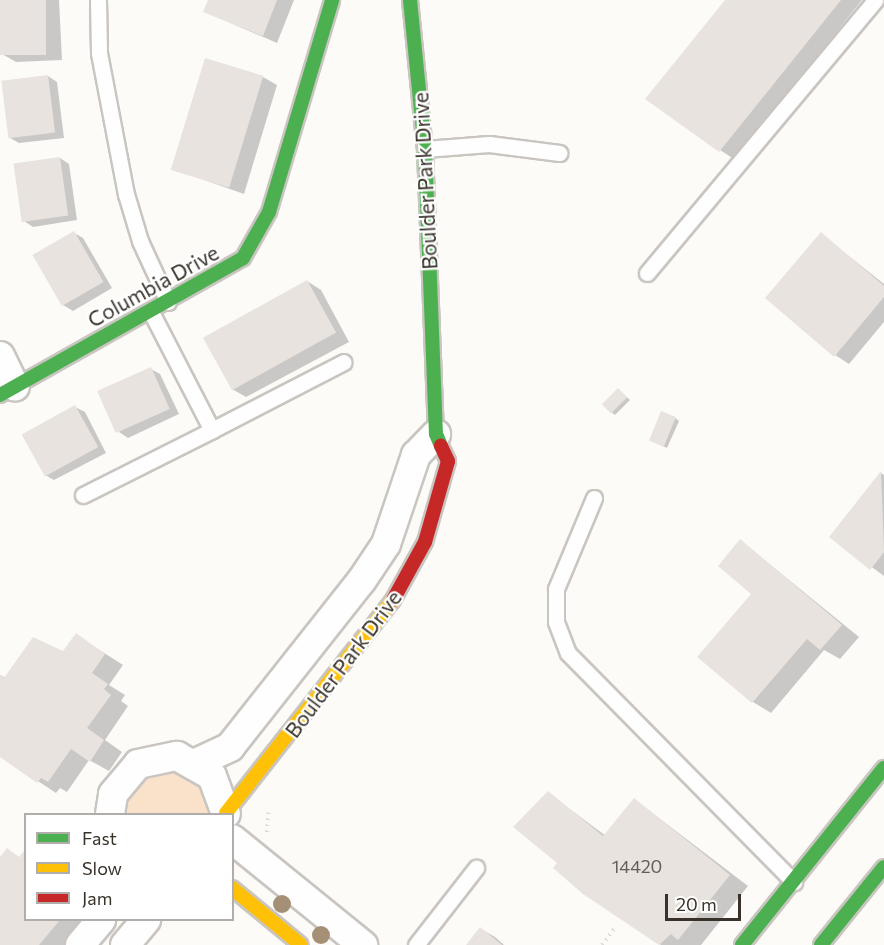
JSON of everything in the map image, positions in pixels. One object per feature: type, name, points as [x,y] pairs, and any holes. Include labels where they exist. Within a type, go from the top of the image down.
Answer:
[{"type":"street","name":"Columbia Drive","points":[[8,391],[221,275],[256,243],[333,0]]},
{"type":"street","name":"Boulder Park Drive","points":[[234,814],[381,620],[414,566],[448,461],[436,434],[425,149],[410,0]]},
{"type":"street","points":[[0,356],[8,391]]},
{"type":"street","name":"Boulder Park Drive","points":[[196,763],[230,747],[362,580],[386,544],[416,455],[436,434]]},
{"type":"street","points":[[110,813],[113,794],[138,764],[177,756],[196,763],[217,783],[225,813]]},
{"type":"street","points":[[742,945],[884,768]]},
{"type":"street","points":[[234,827],[363,945]]},
{"type":"street","points":[[821,945],[884,867]]},
{"type":"street","points":[[234,890],[301,945]]},
{"type":"street","points":[[80,945],[100,921]]},
{"type":"street","points":[[124,945],[145,921]]},
{"type":"lane","points":[[98,0],[99,53],[126,194],[140,241],[168,302]]},
{"type":"lane","points":[[647,273],[874,0]]},
{"type":"lane","points":[[425,149],[489,144],[559,153]]},
{"type":"lane","points":[[151,312],[212,430]]},
{"type":"lane","points":[[83,495],[344,362]]},
{"type":"lane","points":[[594,498],[556,590],[556,621],[568,653],[794,882]]},
{"type":"lane","points":[[416,945],[476,868]]},
{"type":"path","points":[[273,842],[265,825],[275,798]]},
{"type":"path","points":[[602,945],[614,929]]},
{"type":"shaded area","points":[[177,756],[225,813],[110,813],[123,777]]},
{"type":"building","points":[[0,0],[46,0],[46,55],[0,55]]},
{"type":"building","points":[[208,0],[277,0],[263,36],[203,12]]},
{"type":"building","points":[[725,0],[841,0],[719,152],[645,99]]},
{"type":"building","points":[[205,58],[263,76],[229,188],[171,170]]},
{"type":"building","points":[[48,75],[55,133],[8,138],[1,81]]},
{"type":"building","points":[[60,157],[68,215],[22,222],[13,164]]},
{"type":"building","points":[[74,231],[104,282],[62,306],[32,255]]},
{"type":"building","points":[[821,232],[884,286],[884,297],[834,357],[765,298]]},
{"type":"building","points":[[307,280],[336,332],[232,390],[203,338]]},
{"type":"building","points":[[151,367],[170,409],[116,433],[97,391]]},
{"type":"building","points":[[618,388],[627,397],[611,413],[602,404]]},
{"type":"building","points":[[75,405],[98,447],[45,477],[22,435]]},
{"type":"building","points":[[661,411],[676,417],[664,447],[649,441]]},
{"type":"building","points":[[881,471],[884,552],[870,570],[829,537]]},
{"type":"building","points":[[740,539],[842,625],[820,650],[807,639],[752,703],[697,657],[751,594],[718,566]]},
{"type":"building","points":[[76,633],[105,654],[92,673],[108,684],[104,689],[111,695],[87,728],[104,740],[90,762],[71,749],[48,782],[41,778],[37,783],[0,757],[0,675],[4,678],[33,637],[63,651]]},
{"type":"building","points":[[548,791],[603,836],[634,798],[730,875],[678,940],[671,934],[659,945],[583,894],[553,868],[557,863],[513,827]]},
{"type":"building","points":[[7,848],[19,857],[24,851],[24,921],[59,921],[39,945],[0,945],[0,857]]},
{"type":"building","points":[[480,927],[502,945],[466,945]]},
{"type":"traffic: fast","points":[[0,395],[243,258],[269,212],[332,0]]},
{"type":"traffic: fast","points":[[410,0],[425,149],[436,434],[441,446]]},
{"type":"traffic: fast","points":[[742,945],[884,768]]},
{"type":"traffic: fast","points":[[821,945],[884,867]]},
{"type":"traffic: slow","points":[[226,813],[393,600]]},
{"type":"traffic: slow","points":[[234,890],[301,945]]},
{"type":"traffic: jam","points":[[393,600],[425,542],[448,461],[441,446]]}]
